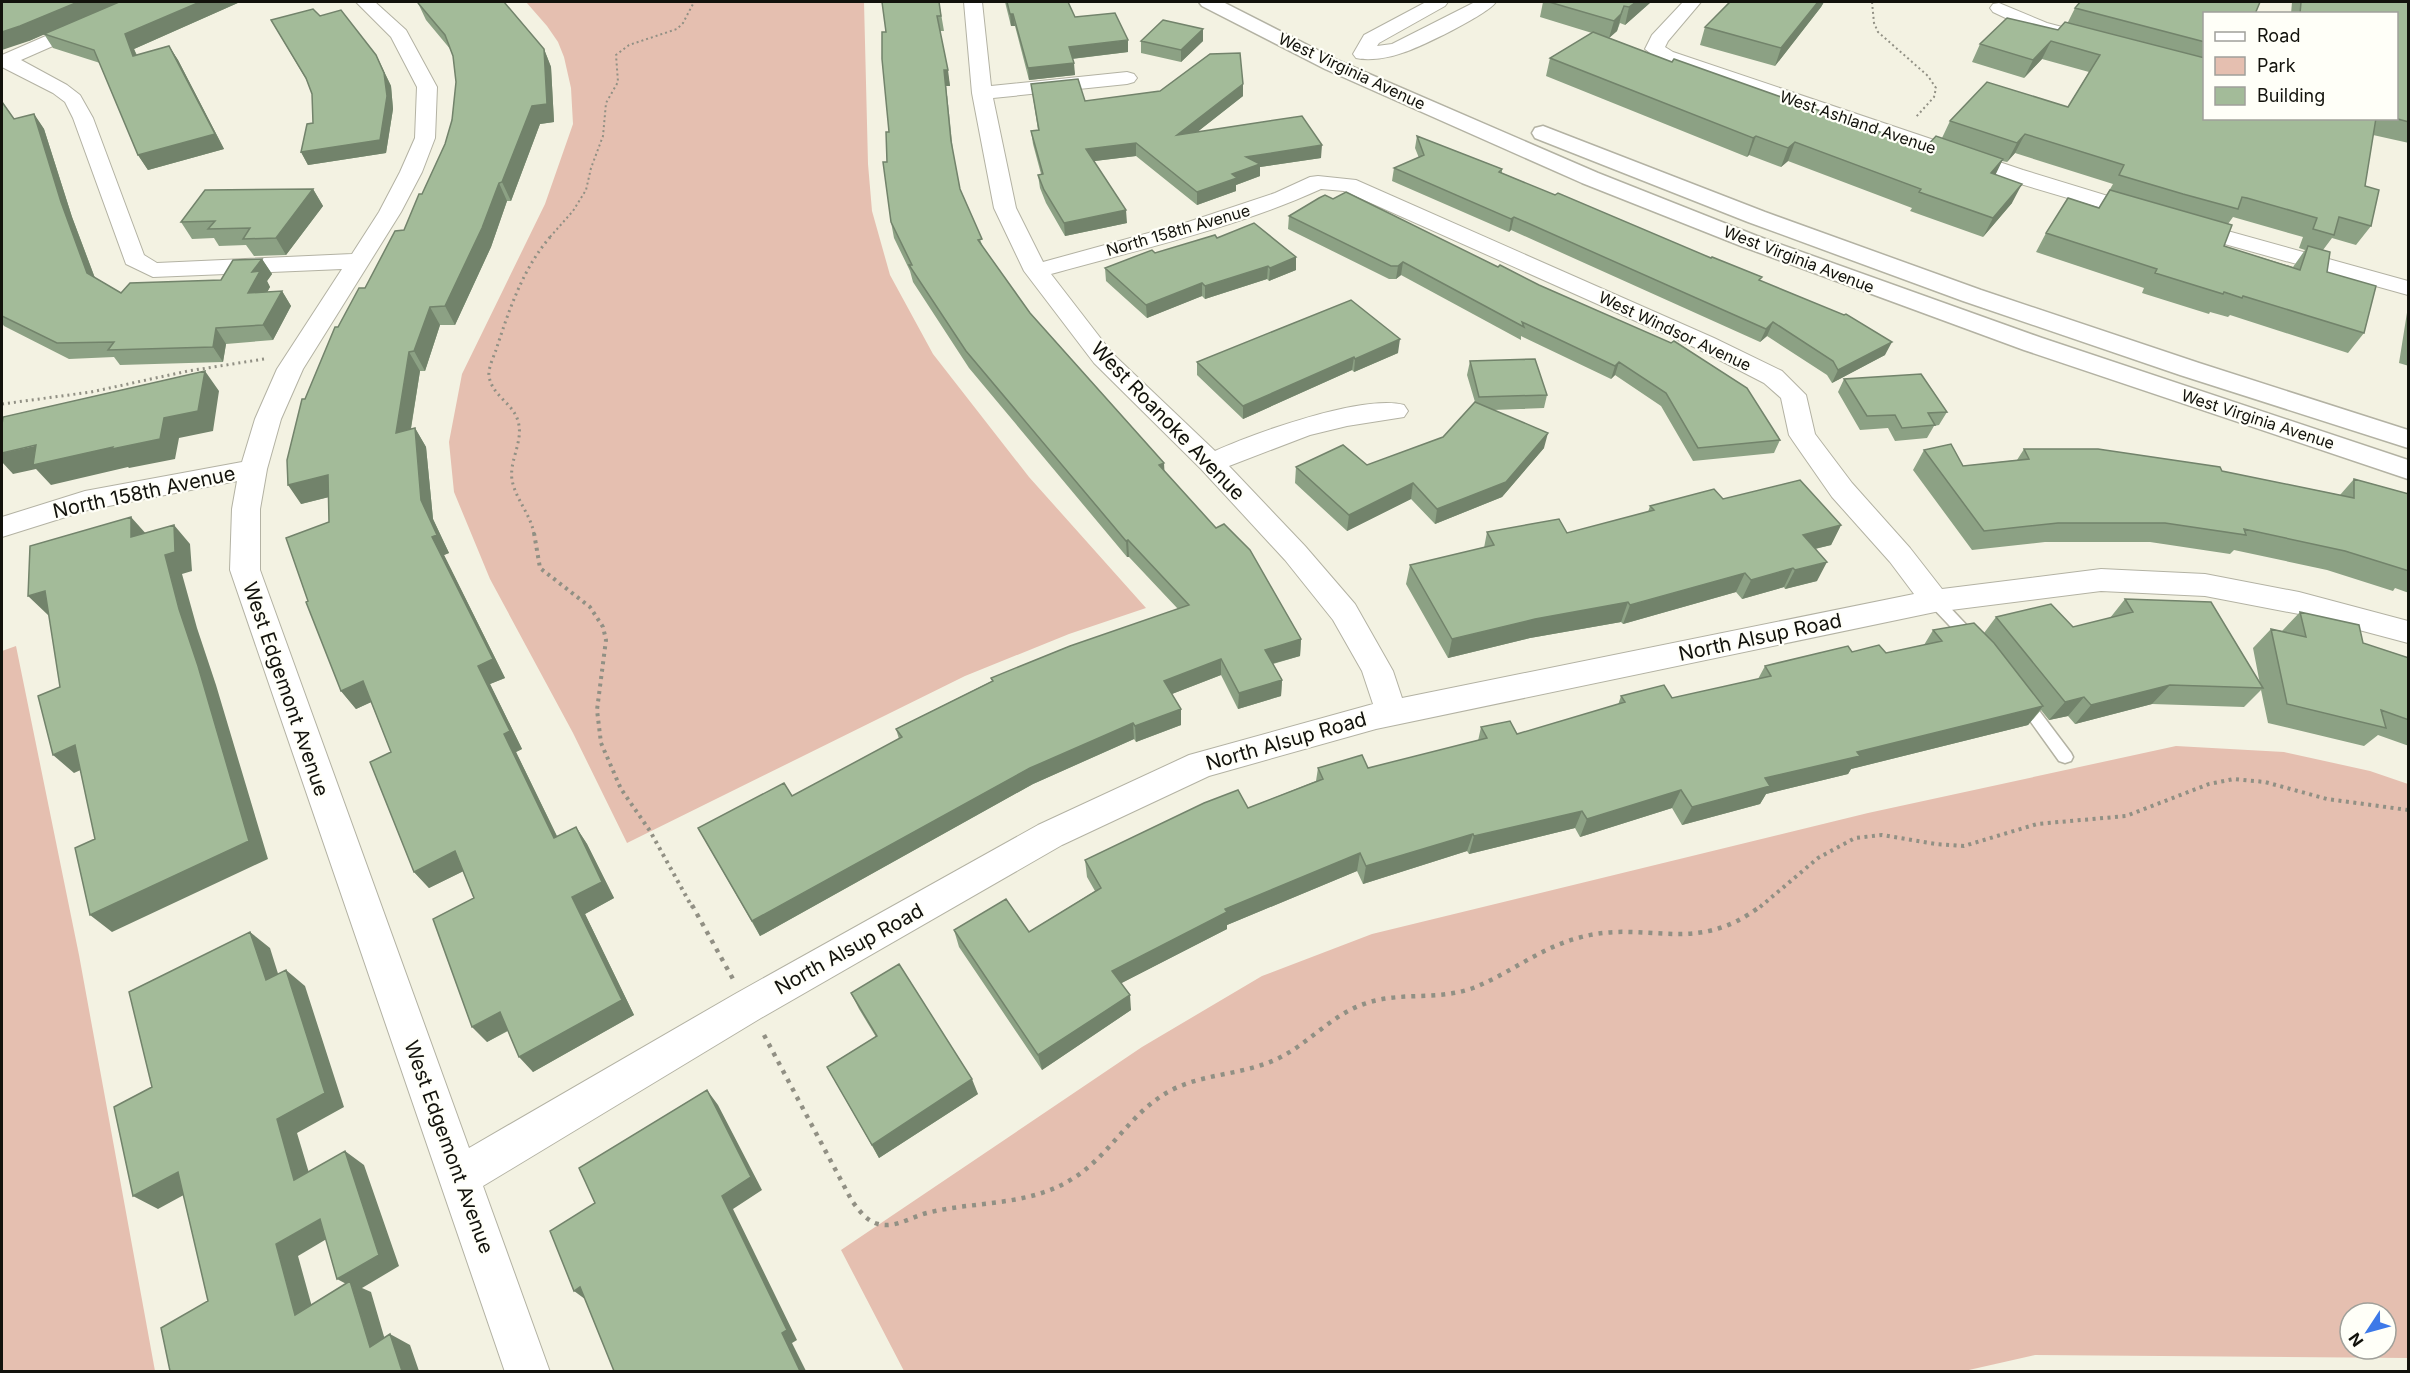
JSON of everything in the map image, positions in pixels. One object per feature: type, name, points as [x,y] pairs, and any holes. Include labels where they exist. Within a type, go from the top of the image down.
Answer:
[{"type":"main road","name":"West Virginia Avenue","points":[[1209,2],[1343,69],[1590,178],[1749,241],[2023,341],[2409,470]]},
{"type":"main road","name":"West Virginia Avenue","points":[[1343,45],[1395,68]]},
{"type":"main road","name":"West Virginia Avenue","points":[[1501,116],[1700,196],[1911,275],[2263,394],[2409,439]]},
{"type":"street","points":[[4,60],[138,2]]},
{"type":"street","name":"West Edgemont Avenue","points":[[364,2],[399,34],[427,87],[425,138],[411,172],[390,212],[298,356],[268,419],[253,470],[246,509],[245,570],[528,1371]]},
{"type":"street","name":"West Roanoke Avenue","points":[[973,2],[982,93],[1005,208],[1036,271],[1103,358],[1211,463],[1295,553],[1344,612],[1377,671],[1392,713]]},
{"type":"street","points":[[1363,54],[1397,49],[1487,2]]},
{"type":"street","name":"West Ashland Avenue","points":[[1692,2],[1659,39],[1655,49],[1677,60],[2015,175],[2225,238],[2409,288]]},
{"type":"street","points":[[1363,54],[1371,39],[1434,4],[1459,18]]},
{"type":"street","points":[[1999,8],[2040,27],[2095,42]]},
{"type":"street","points":[[4,60],[60,89],[73,99],[83,118],[134,259],[153,270],[357,261]]},
{"type":"street","points":[[982,93],[1127,78]]},
{"type":"street","name":"North 158th Avenue","points":[[1036,271],[1193,228],[1283,198],[1318,182]]},
{"type":"street","name":"West Windsor Avenue","points":[[1318,182],[1348,185],[1706,343],[1773,377],[1793,395],[1802,435],[1842,490],[1900,555],[1935,601]]},
{"type":"street","points":[[1211,463],[1246,447],[1318,423],[1361,413],[1395,411]]},
{"type":"street","name":"North 158th Avenue","points":[[2,527],[85,501],[253,470]]},
{"type":"street","name":"North Alsup Road","points":[[460,1176],[748,1006],[1050,835],[1201,765],[1392,713],[1935,601],[2101,580],[2205,585],[2299,603],[2409,633]]},
{"type":"lane","points":[[1935,601],[1978,648]]},
{"type":"lane","points":[[2014,689],[2065,757]]},
{"type":"path","points":[[1872,2],[1874,23],[1878,32],[1928,76],[1936,88],[1934,97],[1899,136]]},
{"type":"path","points":[[2,404],[91,392],[188,371],[298,356]]},
{"type":"green space","points":[[526,2],[864,2],[868,164],[872,211],[890,275],[933,354],[1029,477],[1146,608],[1069,634],[965,676],[627,843],[573,733],[490,579],[454,492],[449,442],[462,374],[545,204],[573,124],[571,88],[564,57],[558,42],[547,26]]},
{"type":"green space","points":[[16,646],[79,955],[155,1371],[2,1371],[2,651]]},
{"type":"green space","points":[[2176,746],[2284,752],[2370,771],[2408,784],[2408,1358],[2398,1358],[2398,1301],[2338,1301],[2338,1357],[2035,1355],[1960,1372],[904,1371],[841,1250],[1142,1047],[1262,976],[1372,934],[1868,813]]},
{"type":"building","points":[[2,2],[78,2],[2,32]]},
{"type":"building","points":[[119,2],[200,2],[125,34],[133,56],[169,46],[215,134],[138,155],[94,50],[44,34]]},
{"type":"building","points":[[418,2],[504,2],[544,49],[547,104],[532,106],[482,228],[445,306],[430,307],[414,351],[409,352],[396,433],[415,428],[421,500],[437,535],[432,537],[493,659],[478,666],[510,731],[504,734],[554,838],[576,827],[602,882],[572,897],[622,1000],[519,1057],[500,1012],[472,1027],[433,919],[474,898],[455,851],[414,872],[370,762],[391,752],[363,681],[341,691],[306,602],[308,601],[286,538],[329,522],[328,475],[288,485],[287,460],[302,399],[305,399],[335,327],[338,327],[359,288],[365,288],[395,231],[404,230],[419,194],[422,194],[445,144],[452,120],[456,82],[453,56],[445,35]]},
{"type":"building","points":[[882,2],[939,2],[941,16],[937,16],[948,70],[944,70],[951,141],[960,189],[982,239],[978,240],[1030,313],[1164,463],[1159,465],[1216,528],[1224,524],[1250,550],[1301,639],[1265,650],[1282,680],[1239,693],[1221,659],[1164,681],[1181,709],[1135,726],[1133,723],[1030,768],[752,921],[698,828],[784,783],[792,796],[902,737],[896,729],[993,681],[991,678],[1070,646],[1189,605],[1128,540],[1126,541],[966,351],[909,265],[912,265],[891,222],[883,162],[887,162],[886,132],[889,132],[882,59],[882,32],[886,32]]},
{"type":"building","points":[[1007,2],[1068,2],[1075,17],[1115,13],[1128,40],[1069,47],[1074,63],[1028,68],[1013,14],[1010,14]]},
{"type":"building","points":[[1549,2],[1636,2],[1629,7],[1624,6],[1621,14],[1614,21]]},
{"type":"building","points":[[1730,2],[1818,2],[1781,48],[1705,27]]},
{"type":"building","points":[[2080,2],[2260,2],[2256,12],[2203,12],[2203,41],[2075,8]]},
{"type":"building","points":[[2301,2],[2409,2],[2409,122],[2398,119],[2398,12],[2300,12]]},
{"type":"building","points":[[313,9],[320,16],[341,10],[376,55],[384,73],[387,96],[380,140],[301,152],[307,124],[313,123],[312,94],[306,78],[271,20]]},
{"type":"building","points":[[2007,18],[2058,30],[2065,22],[2203,57],[2203,120],[2376,120],[2365,186],[2379,190],[2371,226],[2339,217],[2334,235],[2313,229],[2317,218],[2242,197],[2238,209],[2119,175],[2124,165],[2025,134],[2017,143],[1950,121],[1987,82],[2068,107],[2100,55],[2051,41],[2033,60],[1980,44]]},
{"type":"building","points":[[1163,20],[1203,29],[1181,50],[1141,41]]},
{"type":"building","points":[[1593,32],[1672,62],[1674,59],[1925,148],[1936,136],[2003,159],[1991,173],[2022,184],[1993,218],[1919,192],[1921,189],[1795,142],[1788,148],[1756,136],[1753,138],[1550,58]]},
{"type":"building","points":[[1240,53],[1243,84],[1177,135],[1302,116],[1322,145],[1246,157],[1260,164],[1232,174],[1237,178],[1197,192],[1136,143],[1086,149],[1126,210],[1064,223],[1044,190],[1038,175],[1043,174],[1031,131],[1039,130],[1031,84],[1078,79],[1085,101],[1160,91],[1210,54]]},
{"type":"building","points":[[2,102],[14,119],[34,114],[61,202],[87,273],[121,293],[130,283],[221,280],[233,260],[262,259],[252,272],[260,271],[248,293],[282,291],[263,325],[216,328],[213,347],[108,350],[114,342],[57,343],[2,316]]},
{"type":"building","points":[[1417,136],[1502,169],[1499,172],[1555,195],[1558,193],[1711,258],[1762,277],[1759,280],[1846,314],[1892,342],[1838,370],[1833,361],[1773,322],[1766,329],[1514,217],[1511,219],[1394,168],[1424,155]]},
{"type":"building","points":[[313,189],[276,238],[243,239],[250,228],[208,229],[215,221],[181,222],[205,190]]},
{"type":"building","points":[[2110,190],[2232,225],[2224,246],[2300,270],[2308,246],[2330,252],[2327,272],[2376,286],[2364,333],[2243,296],[2242,298],[2224,292],[2223,294],[2155,273],[2157,269],[2046,233],[2068,198],[2099,208]]},
{"type":"building","points":[[1346,192],[1498,267],[1500,265],[1539,285],[1671,343],[1674,341],[1747,388],[1780,440],[1698,448],[1666,393],[1619,362],[1615,366],[1522,322],[1524,327],[1403,262],[1398,266],[1391,266],[1289,216],[1325,195],[1333,199]]},
{"type":"building","points":[[1254,223],[1296,257],[1270,268],[1268,266],[1205,286],[1202,283],[1146,305],[1105,268],[1152,250],[1155,253],[1215,235],[1217,238]]},
{"type":"building","points":[[1351,300],[1400,339],[1243,406],[1197,362]]},
{"type":"building","points":[[1535,359],[1547,395],[1479,397],[1470,361]]},
{"type":"building","points":[[205,371],[198,411],[164,418],[160,439],[33,465],[36,445],[2,453],[3,417]]},
{"type":"building","points":[[1921,374],[1947,412],[1928,413],[1935,425],[1902,428],[1895,415],[1867,416],[1844,379]]},
{"type":"building","points":[[1475,402],[1548,433],[1506,482],[1437,509],[1413,483],[1349,515],[1296,467],[1343,445],[1367,465],[1443,437]]},
{"type":"building","points":[[1951,444],[1963,466],[2029,459],[2024,449],[2098,449],[2220,467],[2222,471],[2354,498],[2354,479],[2409,494],[2409,571],[2345,551],[2244,529],[2246,535],[2165,523],[2058,523],[1984,531],[1924,450]]},
{"type":"building","points":[[1800,480],[1841,525],[1803,535],[1827,562],[1795,570],[1793,568],[1751,580],[1745,573],[1630,605],[1628,602],[1535,619],[1452,639],[1410,565],[1494,545],[1487,532],[1559,519],[1567,533],[1654,510],[1650,506],[1714,489],[1723,499]]},
{"type":"building","points":[[131,517],[131,537],[174,525],[175,552],[165,555],[249,841],[90,915],[75,848],[95,839],[75,745],[53,755],[38,696],[60,687],[45,591],[28,596],[30,546]]},
{"type":"building","points":[[2125,599],[2211,602],[2263,688],[2170,685],[2091,705],[2084,697],[2065,702],[1996,617],[2051,604],[2073,627],[2133,612]]},
{"type":"building","points":[[2300,612],[2359,625],[2363,643],[2409,658],[2409,720],[2381,710],[2386,728],[2287,704],[2271,629],[2306,637]]},
{"type":"building","points":[[1974,623],[1994,643],[2043,706],[1857,752],[1860,756],[1765,778],[1770,786],[1692,807],[1681,790],[1587,819],[1582,811],[1474,836],[1473,834],[1366,866],[1360,853],[1225,909],[1227,912],[1112,971],[1130,995],[1038,1055],[954,930],[1006,899],[1029,932],[1101,888],[1085,860],[1204,803],[1238,790],[1248,808],[1323,779],[1318,768],[1362,755],[1368,768],[1487,738],[1481,727],[1510,721],[1517,734],[1625,702],[1621,696],[1664,685],[1672,698],[1771,676],[1765,666],[1848,646],[1852,652],[1879,645],[1886,653],[1942,641],[1933,630]]},
{"type":"building","points":[[250,932],[266,980],[286,970],[325,1093],[277,1119],[294,1180],[345,1151],[379,1255],[337,1279],[320,1219],[276,1244],[295,1315],[350,1281],[370,1347],[390,1334],[402,1371],[170,1371],[161,1328],[208,1301],[178,1172],[133,1196],[114,1107],[152,1087],[129,992]]},
{"type":"building","points":[[899,964],[972,1079],[872,1145],[827,1067],[877,1036],[851,993]]},
{"type":"building","points":[[707,1090],[751,1177],[722,1196],[787,1330],[782,1333],[800,1371],[614,1371],[580,1287],[574,1291],[550,1231],[595,1203],[579,1168]]}]
